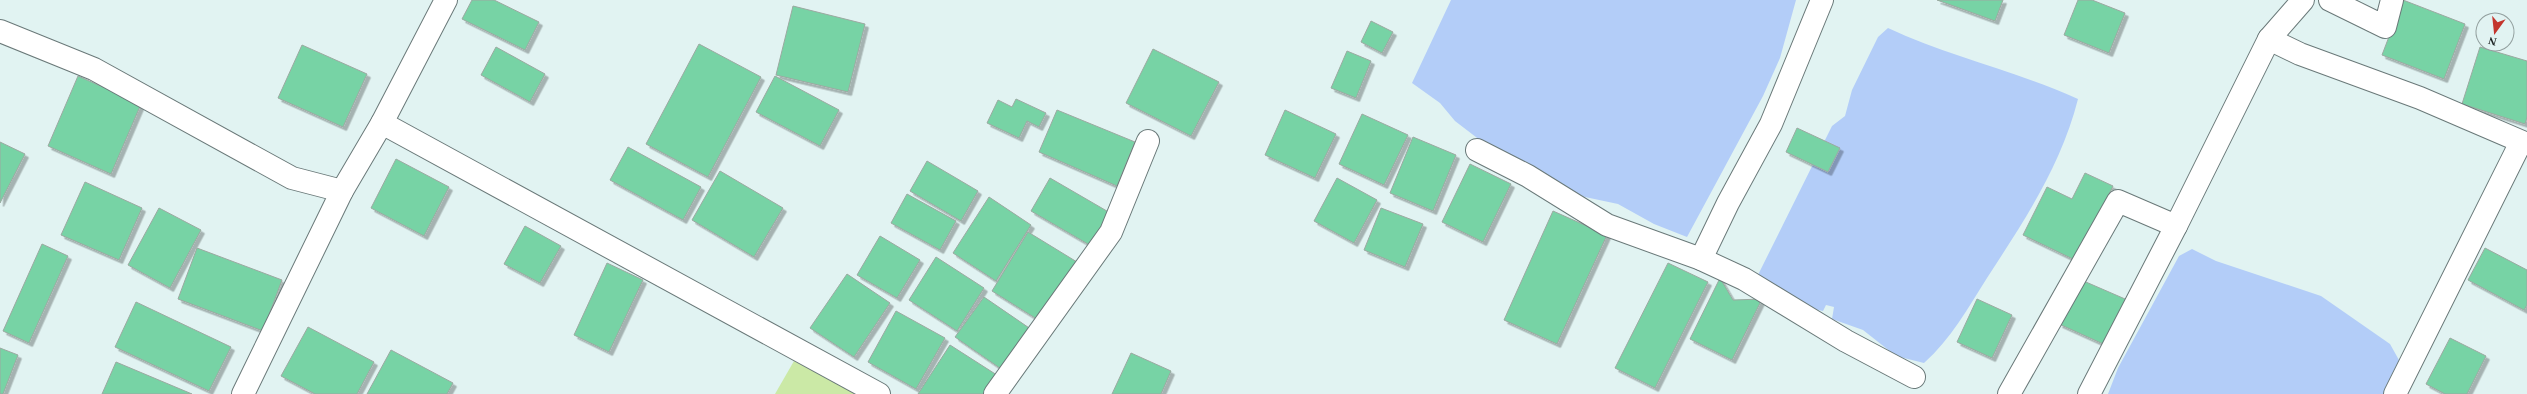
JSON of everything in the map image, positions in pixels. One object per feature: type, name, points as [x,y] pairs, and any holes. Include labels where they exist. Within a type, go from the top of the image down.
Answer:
[{"type":"street","points":[[243,394],[342,191],[382,122],[446,0]]},
{"type":"street","points":[[1701,259],[1728,203],[1771,124],[1822,0]]},
{"type":"street","points":[[2090,394],[2269,39],[2303,0]]},
{"type":"street","points":[[2330,0],[2385,27],[2392,0]]},
{"type":"street","points":[[0,32],[94,69],[292,178],[342,191]]},
{"type":"street","points":[[2269,39],[2300,54],[2420,98],[2524,143],[2395,394]]},
{"type":"street","points":[[382,122],[879,394]]},
{"type":"street","points":[[995,394],[1110,232],[1148,141]]},
{"type":"street","points":[[1477,150],[1528,176],[1607,225],[1701,259],[1744,279],[1846,341],[1914,377]]},
{"type":"street","points":[[2009,394],[2118,201],[2176,226]]},
{"type":"green space","points":[[794,361],[858,394],[775,394]]},
{"type":"water","points":[[1451,0],[1796,0],[1780,58],[1763,96],[1687,237],[1654,224],[1618,204],[1585,197],[1555,182],[1520,160],[1485,144],[1455,121],[1440,103],[1412,83]]},
{"type":"water","points":[[1888,28],[1935,47],[2031,80],[2078,99],[2071,124],[2062,147],[2028,214],[1958,323],[1943,344],[1924,363],[1896,356],[1863,330],[1832,319],[1834,307],[1826,305],[1823,311],[1796,305],[1753,285],[1832,126],[1845,116],[1852,90],[1878,37]]},
{"type":"water","points":[[2192,249],[2216,261],[2321,296],[2390,344],[2404,369],[2392,394],[2108,394],[2118,368],[2179,256]]},
{"type":"building","points":[[472,0],[494,0],[539,22],[525,50],[462,19]]},
{"type":"building","points":[[1937,0],[2003,0],[1995,21]]},
{"type":"building","points":[[2078,0],[2092,0],[2125,13],[2109,53],[2064,35]]},
{"type":"building","points":[[2403,0],[2465,24],[2444,79],[2382,55]]},
{"type":"building","points":[[793,6],[865,24],[848,92],[776,75]]},
{"type":"building","points":[[1371,21],[1393,32],[1382,53],[1361,42]]},
{"type":"building","points":[[699,44],[761,77],[708,177],[646,144]]},
{"type":"building","points":[[302,45],[367,74],[343,127],[278,98]]},
{"type":"building","points":[[496,47],[545,74],[530,102],[481,75]]},
{"type":"building","points":[[1153,49],[1219,82],[1191,136],[1126,103]]},
{"type":"building","points":[[1347,51],[1371,61],[1356,98],[1331,88]]},
{"type":"building","points":[[2478,52],[2497,52],[2527,61],[2527,117],[2525,124],[2462,104]]},
{"type":"building","points":[[78,76],[141,104],[111,174],[48,146]]},
{"type":"building","points":[[775,76],[839,110],[820,146],[756,112]]},
{"type":"building","points":[[1016,99],[1046,113],[1039,127],[1027,121],[1019,138],[987,123],[998,100],[1012,107]]},
{"type":"building","points":[[1057,110],[1135,142],[1117,186],[1039,152]]},
{"type":"building","points":[[1285,110],[1336,134],[1315,178],[1265,155]]},
{"type":"building","points":[[1362,114],[1408,135],[1384,185],[1339,164]]},
{"type":"building","points":[[1797,128],[1840,148],[1828,172],[1786,152]]},
{"type":"building","points":[[1413,137],[1456,155],[1433,211],[1390,193]]},
{"type":"building","points":[[0,142],[25,154],[0,203]]},
{"type":"building","points":[[628,147],[701,187],[683,220],[610,180]]},
{"type":"building","points":[[396,159],[449,187],[424,236],[371,208]]},
{"type":"building","points":[[927,161],[978,191],[961,221],[910,191]]},
{"type":"building","points":[[1470,164],[1511,184],[1483,242],[1442,222]]},
{"type":"building","points":[[720,171],[783,208],[754,257],[692,220]]},
{"type":"building","points":[[2085,173],[2113,186],[2077,261],[2023,235],[2047,187],[2072,199]]},
{"type":"building","points":[[1050,178],[1112,214],[1093,247],[1031,211]]},
{"type":"building","points":[[1337,178],[1377,200],[1354,243],[1314,221]]},
{"type":"building","points":[[85,182],[142,208],[119,260],[61,235]]},
{"type":"building","points":[[907,194],[956,221],[940,250],[891,223]]},
{"type":"building","points":[[989,197],[1031,225],[996,281],[953,253]]},
{"type":"building","points":[[159,208],[201,230],[170,288],[128,265]]},
{"type":"building","points":[[1381,208],[1423,224],[1405,267],[1364,250]]},
{"type":"building","points":[[1553,211],[1607,235],[1557,344],[1504,320]]},
{"type":"building","points":[[525,226],[561,246],[540,283],[504,264]]},
{"type":"building","points":[[1028,232],[1077,262],[1040,321],[992,291]]},
{"type":"building","points":[[880,236],[920,260],[897,298],[857,275]]},
{"type":"building","points":[[42,244],[68,256],[29,343],[3,331]]},
{"type":"building","points":[[197,248],[282,280],[263,331],[178,299]]},
{"type":"building","points":[[2485,248],[2527,270],[2527,305],[2524,310],[2468,280]]},
{"type":"building","points":[[936,257],[984,288],[957,331],[909,300]]},
{"type":"building","points":[[607,263],[643,280],[609,352],[574,335]]},
{"type":"building","points":[[1668,263],[1708,282],[1655,388],[1615,368]]},
{"type":"building","points":[[847,274],[890,303],[854,357],[810,328]]},
{"type":"building","points":[[1720,278],[1733,300],[1762,299],[1732,360],[1690,339]]},
{"type":"building","points":[[2079,279],[2132,302],[2112,348],[2059,324]]},
{"type":"building","points":[[984,297],[1035,332],[1007,373],[955,337]]},
{"type":"building","points":[[1977,299],[2012,315],[1992,358],[1957,342]]},
{"type":"building","points":[[136,302],[231,347],[209,391],[115,347]]},
{"type":"building","points":[[896,311],[945,338],[916,389],[868,362]]},
{"type":"building","points":[[308,327],[374,362],[357,394],[315,394],[281,376]]},
{"type":"building","points":[[2450,338],[2486,356],[2467,394],[2445,394],[2426,384]]},
{"type":"building","points":[[950,345],[1000,377],[988,394],[918,394]]},
{"type":"building","points":[[0,348],[18,355],[3,394],[0,394]]},
{"type":"building","points":[[391,350],[453,383],[447,394],[367,394]]},
{"type":"building","points":[[1131,353],[1171,371],[1161,394],[1112,394]]},
{"type":"building","points":[[116,362],[192,394],[102,394]]}]
